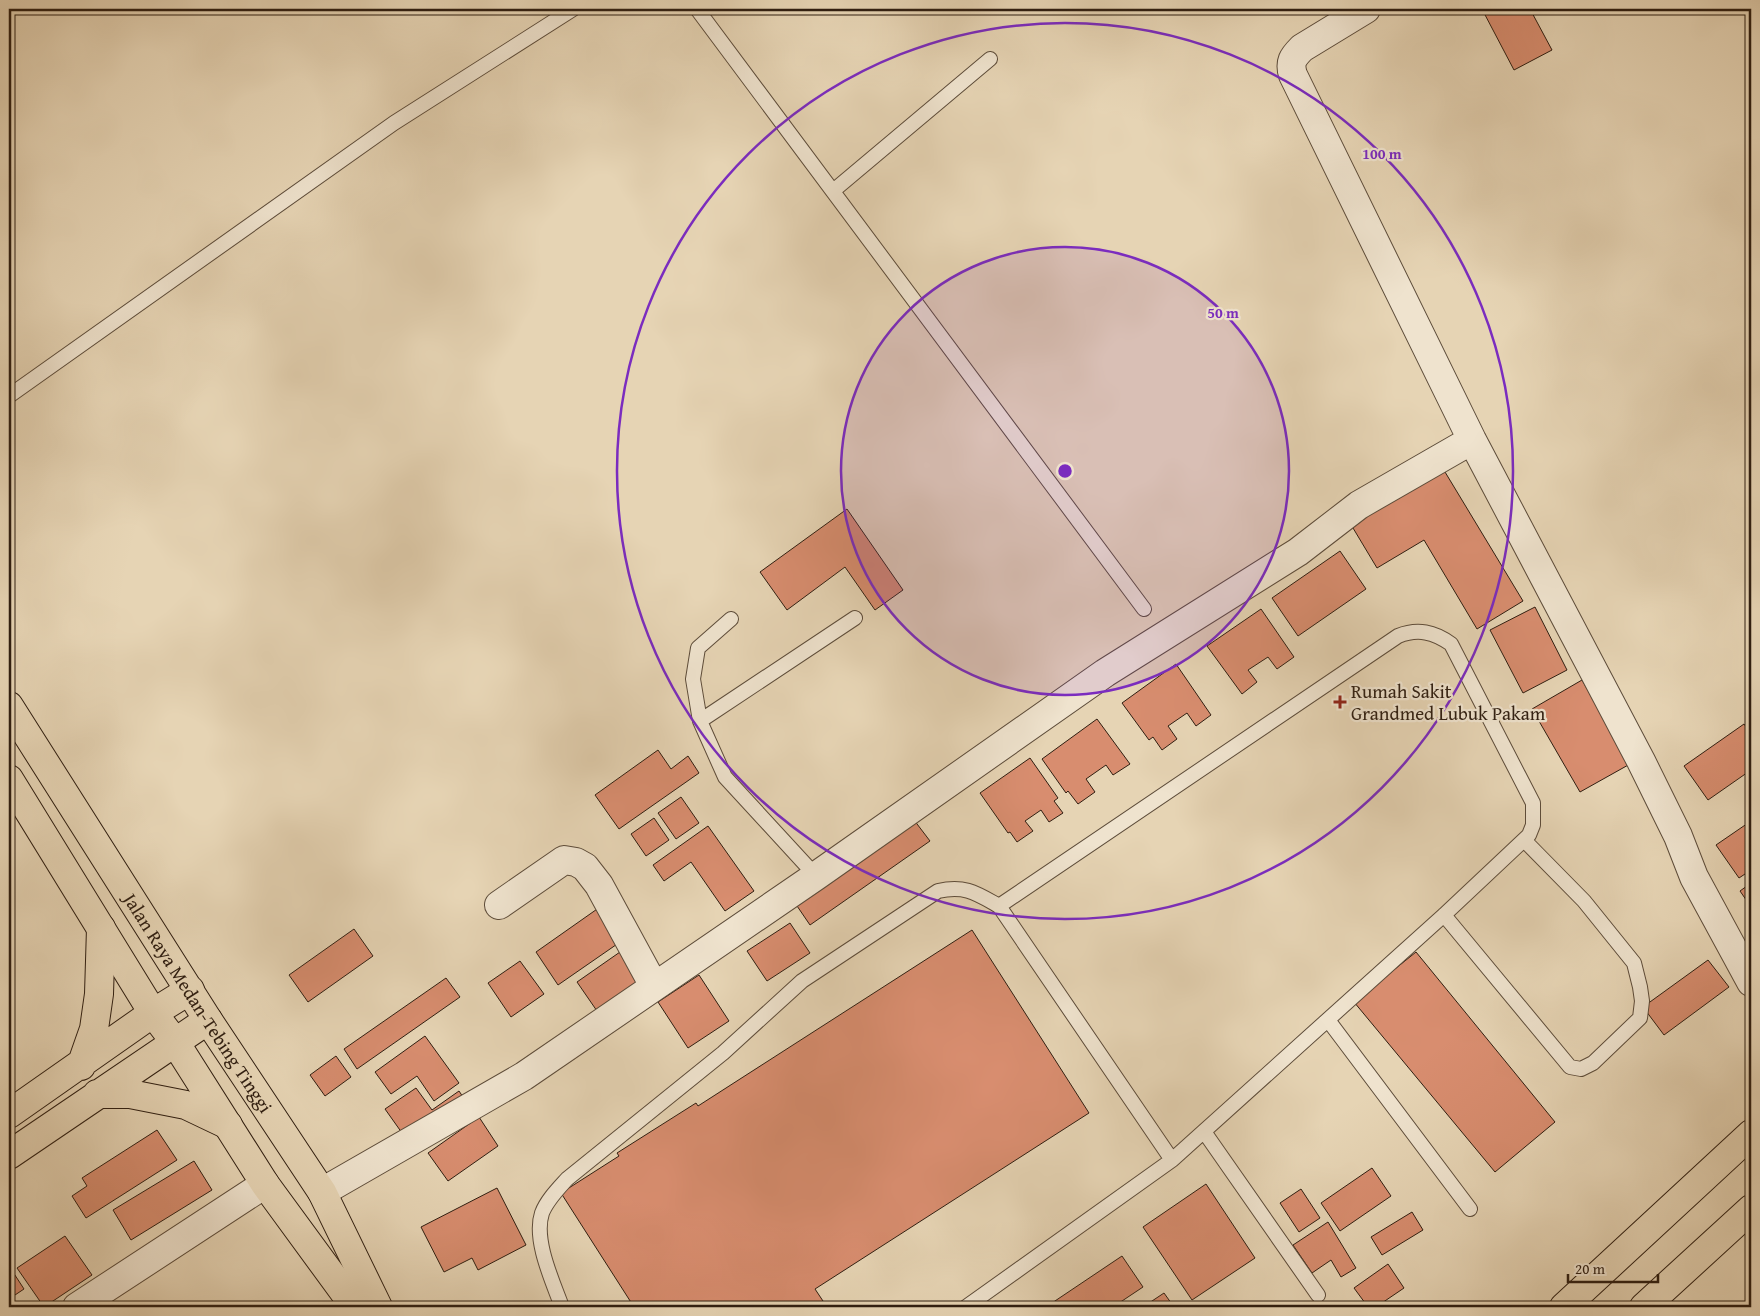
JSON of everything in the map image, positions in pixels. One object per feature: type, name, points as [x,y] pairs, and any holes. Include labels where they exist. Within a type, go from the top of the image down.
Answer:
[{"type":"highway","name":"Jalan Raya Medan-Tebing Tinggi","points":[[9,706],[208,1020],[322,1192],[378,1307]]},
{"type":"highway","points":[[9,779],[153,1013],[175,1042],[265,1184],[354,1307]]},
{"type":"highway","points":[[81,1066],[94,1028],[99,994],[101,928]]},
{"type":"highway","points":[[9,1114],[81,1066],[153,1013],[190,990]]},
{"type":"highway","points":[[9,1155],[208,1020]]},
{"type":"highway","points":[[97,1094],[130,1094],[186,1105],[228,1125]]},
{"type":"highway","points":[[1564,1307],[1751,1134]]},
{"type":"highway","points":[[1644,1307],[1751,1208]]},
{"type":"street","points":[[1366,9],[1302,48],[1293,56],[1290,66],[1472,440],[1641,761],[1678,836],[1694,877],[1751,979]]},
{"type":"street","points":[[322,1192],[524,1076],[816,876],[1105,673],[1298,552],[1359,506],[1472,440]]},
{"type":"street","points":[[499,904],[564,860],[576,862],[585,867],[599,885],[654,986]]},
{"type":"street","points":[[77,1307],[265,1184]]},
{"type":"lane","points":[[9,396],[394,123],[573,9]]},
{"type":"lane","points":[[697,9],[1144,609]]},
{"type":"lane","points":[[834,191],[990,59]]},
{"type":"lane","points":[[700,721],[855,618]]},
{"type":"lane","points":[[731,619],[698,648],[693,679],[700,721],[724,777],[816,876]]},
{"type":"lane","points":[[966,1307],[1172,1160],[1205,1133],[1524,840],[1534,825],[1533,803],[1451,644],[1434,633],[1410,631],[1398,636],[999,906]]},
{"type":"lane","points":[[1444,915],[1570,1067],[1581,1070],[1593,1063],[1634,1025],[1640,1018],[1642,1001],[1634,963],[1584,901],[1524,840]]},
{"type":"lane","points":[[562,1307],[540,1244],[541,1215],[549,1199],[567,1179],[723,1052],[802,981],[938,891],[956,887],[979,895],[999,906],[1172,1160]]},
{"type":"lane","points":[[1328,1020],[1470,1208]]},
{"type":"lane","points":[[1205,1133],[1318,1295]]},
{"type":"building","points":[[1488,9],[1530,9],[1552,50],[1514,70],[1483,11]]},
{"type":"building","points":[[1442,467],[1523,601],[1477,629],[1424,540],[1377,568],[1350,523]]},
{"type":"building","points":[[847,509],[903,590],[875,610],[845,567],[787,610],[760,572]]},
{"type":"building","points":[[1340,551],[1366,589],[1298,636],[1272,598]]},
{"type":"building","points":[[1535,607],[1567,670],[1523,693],[1490,630]]},
{"type":"building","points":[[1261,609],[1294,657],[1277,669],[1268,657],[1248,670],[1257,682],[1242,694],[1207,646]]},
{"type":"building","points":[[1176,664],[1211,715],[1196,726],[1187,713],[1168,726],[1177,739],[1162,750],[1153,737],[1149,740],[1122,703]]},
{"type":"building","points":[[1582,680],[1630,764],[1580,792],[1532,709]]},
{"type":"building","points":[[1097,719],[1130,764],[1113,775],[1106,765],[1086,779],[1095,792],[1078,804],[1068,791],[1066,793],[1042,759]]},
{"type":"building","points":[[1744,724],[1751,734],[1751,770],[1708,800],[1684,766]]},
{"type":"building","points":[[658,750],[671,769],[688,756],[699,773],[619,829],[595,795]]},
{"type":"building","points":[[1030,758],[1058,798],[1054,801],[1063,813],[1049,822],[1041,810],[1025,821],[1033,831],[1017,842],[1010,832],[1008,833],[980,793]]},
{"type":"building","points":[[681,797],[699,823],[676,839],[658,813]]},
{"type":"building","points":[[654,818],[669,840],[646,856],[631,834]]},
{"type":"building","points":[[914,820],[930,841],[810,925],[795,903]]},
{"type":"building","points":[[1751,821],[1751,870],[1739,878],[1716,845]]},
{"type":"building","points":[[708,826],[754,891],[725,911],[691,862],[664,881],[653,865]]},
{"type":"building","points":[[1751,883],[1751,907],[1740,891]]},
{"type":"building","points":[[600,907],[623,940],[558,985],[536,952]]},
{"type":"building","points":[[790,923],[810,953],[767,981],[747,951]]},
{"type":"building","points":[[354,929],[373,956],[308,1002],[289,975]]},
{"type":"building","points":[[972,930],[1089,1113],[815,1289],[827,1307],[634,1307],[561,1193],[619,1156],[617,1153],[696,1103],[698,1106]]},
{"type":"building","points":[[620,952],[640,981],[597,1011],[577,982]]},
{"type":"building","points":[[1416,952],[1555,1122],[1495,1172],[1354,1002]]},
{"type":"building","points":[[1708,960],[1729,987],[1664,1035],[1643,1007]]},
{"type":"building","points":[[520,961],[544,994],[511,1017],[488,983]]},
{"type":"building","points":[[699,975],[729,1021],[688,1048],[658,1002]]},
{"type":"building","points":[[446,978],[460,997],[357,1069],[344,1049]]},
{"type":"building","points":[[425,1036],[459,1083],[434,1101],[417,1076],[391,1094],[375,1072]]},
{"type":"building","points":[[336,1056],[351,1077],[325,1096],[310,1075]]},
{"type":"building","points":[[416,1088],[432,1110],[459,1091],[465,1100],[407,1140],[385,1109]]},
{"type":"building","points":[[479,1117],[498,1146],[448,1181],[428,1153]]},
{"type":"building","points":[[157,1130],[177,1160],[86,1218],[72,1196],[87,1186],[82,1178]]},
{"type":"building","points":[[194,1161],[212,1190],[131,1240],[113,1210]]},
{"type":"building","points":[[1372,1168],[1391,1196],[1340,1231],[1321,1203]]},
{"type":"building","points":[[1206,1184],[1255,1258],[1192,1300],[1143,1227]]},
{"type":"building","points":[[497,1188],[526,1245],[478,1270],[472,1258],[444,1272],[421,1227]]},
{"type":"building","points":[[1301,1189],[1320,1218],[1299,1232],[1280,1203]]},
{"type":"building","points":[[1412,1212],[1423,1230],[1382,1255],[1371,1237]]},
{"type":"building","points":[[1328,1222],[1356,1268],[1341,1277],[1331,1260],[1312,1273],[1293,1245]]},
{"type":"building","points":[[65,1236],[92,1275],[44,1307],[17,1268]]},
{"type":"building","points":[[1122,1256],[1143,1287],[1113,1307],[1046,1307]]},
{"type":"building","points":[[1388,1264],[1404,1288],[1376,1307],[1368,1307],[1354,1288]]},
{"type":"building","points":[[11,1269],[24,1289],[9,1299],[9,1271]]},
{"type":"building","points":[[1164,1293],[1174,1307],[1143,1307]]},
{"type":"place","name":"Rumah Sakit Grandmed Lubuk Pakam","points":[[1340,702]]}]
